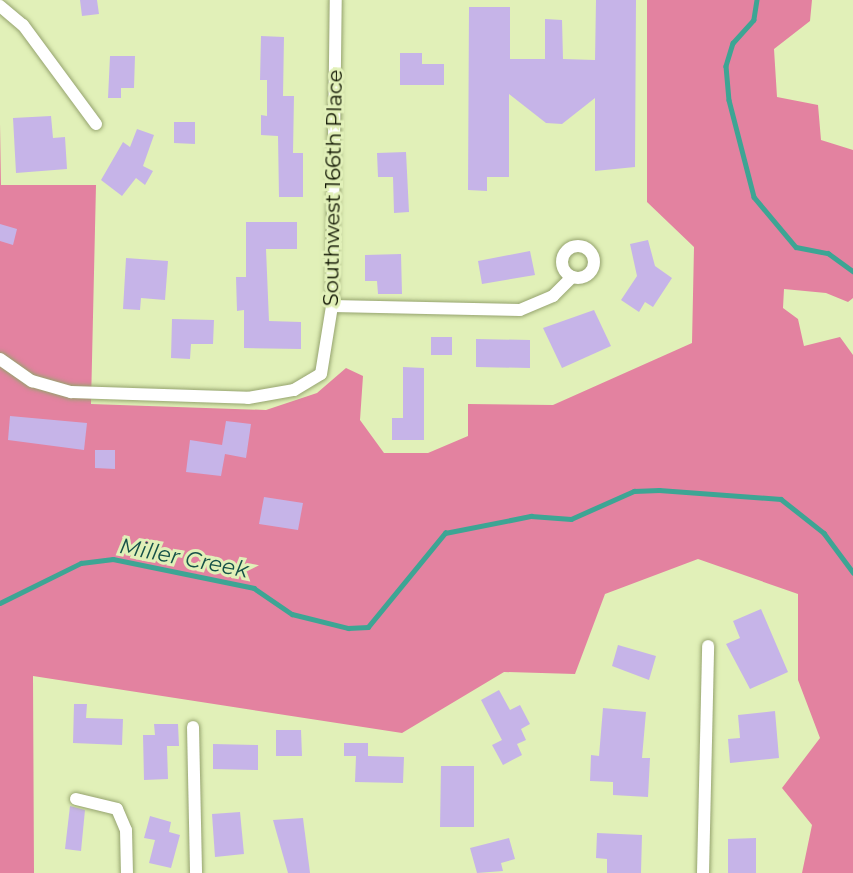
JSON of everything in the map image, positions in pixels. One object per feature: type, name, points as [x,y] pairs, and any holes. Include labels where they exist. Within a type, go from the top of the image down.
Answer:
[{"type":"street","name":"Southwest 166th Place","points":[[0,359],[32,381],[70,392],[248,398],[294,390],[321,374],[332,306],[336,0]]},
{"type":"street","points":[[0,6],[23,25],[96,124]]},
{"type":"street","points":[[332,306],[520,310],[553,296],[572,278]]},
{"type":"street","points":[[703,873],[708,646]]},
{"type":"street","points":[[193,727],[195,873]]},
{"type":"street","points":[[76,799],[117,809],[126,830],[127,873]]},
{"type":"shaded area","points":[[647,0],[812,0],[810,21],[774,49],[777,97],[818,105],[821,140],[853,150],[853,298],[848,302],[826,293],[784,289],[783,308],[798,319],[804,346],[840,337],[853,355],[853,873],[802,873],[812,825],[782,788],[820,738],[798,680],[798,594],[698,559],[605,594],[575,674],[504,672],[402,733],[33,676],[34,873],[0,873],[0,123],[1,185],[96,185],[91,404],[266,410],[317,393],[346,368],[363,376],[360,420],[384,453],[428,453],[468,436],[468,404],[553,405],[692,343],[694,247],[647,202]]},
{"type":"building","points":[[80,0],[97,0],[99,14],[82,16]]},
{"type":"building","points":[[596,0],[636,0],[635,167],[595,171],[595,98],[562,124],[546,123],[509,94],[509,177],[487,177],[487,191],[468,190],[469,7],[510,7],[510,59],[545,59],[545,19],[562,20],[563,59],[595,60]]},
{"type":"building","points":[[261,36],[284,37],[283,96],[294,96],[293,153],[303,153],[303,197],[279,197],[278,136],[261,135],[261,115],[267,116],[267,80],[260,80]]},
{"type":"building","points":[[400,53],[422,53],[422,64],[444,64],[444,85],[400,85]]},
{"type":"building","points":[[110,56],[135,56],[134,88],[121,88],[121,98],[108,98]]},
{"type":"building","points":[[51,116],[53,138],[65,137],[67,169],[16,173],[13,118]]},
{"type":"building","points":[[174,122],[195,122],[195,144],[174,143]]},
{"type":"building","points":[[137,129],[154,135],[143,166],[153,171],[145,185],[136,178],[122,196],[101,180],[123,142],[130,147]]},
{"type":"building","points":[[406,152],[409,212],[394,213],[393,177],[378,177],[377,153]]},
{"type":"building","points":[[246,222],[297,222],[297,249],[266,249],[269,321],[301,322],[301,349],[244,348],[244,310],[237,311],[236,277],[246,277]]},
{"type":"building","points":[[0,224],[17,229],[13,245],[0,241]]},
{"type":"building","points":[[648,240],[655,266],[672,278],[653,307],[645,302],[639,312],[621,300],[637,276],[630,244]]},
{"type":"building","points":[[530,251],[535,275],[482,284],[478,261]]},
{"type":"building","points":[[401,254],[402,294],[378,294],[377,281],[365,281],[365,255]]},
{"type":"building","points":[[126,258],[168,261],[165,300],[141,298],[140,310],[123,309]]},
{"type":"building","points":[[594,310],[611,346],[562,368],[543,328]]},
{"type":"building","points":[[172,319],[214,320],[213,344],[191,344],[190,359],[171,358]]},
{"type":"building","points":[[431,337],[452,337],[452,355],[431,355]]},
{"type":"building","points":[[476,339],[530,340],[530,368],[476,367]]},
{"type":"building","points":[[403,367],[424,368],[424,440],[392,440],[392,418],[403,418]]},
{"type":"building","points":[[10,416],[87,423],[84,450],[8,440]]},
{"type":"building","points":[[226,421],[251,424],[246,458],[225,454],[221,476],[186,472],[190,440],[222,445]]},
{"type":"building","points":[[95,450],[115,450],[115,469],[95,468]]},
{"type":"building","points":[[264,497],[303,503],[298,530],[259,524]]},
{"type":"building","points":[[761,609],[788,672],[750,689],[726,644],[740,638],[733,621]]},
{"type":"building","points":[[618,645],[656,656],[649,680],[612,666]]},
{"type":"building","points":[[499,690],[510,710],[520,705],[530,724],[521,729],[526,740],[517,744],[522,755],[503,765],[492,745],[502,740],[481,700]]},
{"type":"building","points":[[74,704],[87,704],[86,718],[123,719],[122,745],[73,743]]},
{"type":"building","points":[[603,708],[646,712],[642,758],[650,758],[648,797],[613,795],[613,782],[590,781],[591,755],[599,756]]},
{"type":"building","points":[[775,711],[779,758],[730,763],[728,739],[740,738],[738,715]]},
{"type":"building","points":[[154,724],[178,724],[179,746],[167,746],[168,779],[144,780],[143,735],[155,735]]},
{"type":"building","points":[[276,730],[301,730],[302,756],[276,756]]},
{"type":"building","points":[[344,743],[368,743],[368,756],[404,757],[403,783],[355,782],[356,756],[344,756]]},
{"type":"building","points":[[213,744],[258,745],[258,770],[213,769]]},
{"type":"building","points":[[441,766],[474,766],[474,827],[440,827]]},
{"type":"building","points":[[70,806],[85,810],[81,851],[65,849]]},
{"type":"building","points":[[240,812],[244,854],[215,857],[212,814]]},
{"type":"building","points":[[150,816],[171,822],[169,832],[180,835],[171,868],[149,863],[155,840],[144,838]]},
{"type":"building","points":[[303,818],[310,873],[288,873],[273,820]]},
{"type":"building","points":[[597,833],[642,835],[641,873],[607,873],[607,859],[596,858]]},
{"type":"building","points":[[509,838],[515,859],[501,863],[503,871],[477,873],[470,848]]},
{"type":"building","points":[[756,838],[756,873],[728,873],[728,839]]},
{"type":"waterway","points":[[757,0],[754,20],[733,43],[726,66],[729,100],[754,197],[796,247],[828,253],[853,271]]},
{"type":"waterway","name":"Miller Creek","points":[[0,603],[81,563],[113,559],[254,588],[292,614],[348,628],[368,627],[445,533],[531,516],[571,519],[634,491],[659,490],[781,499],[824,533],[853,572]]}]
